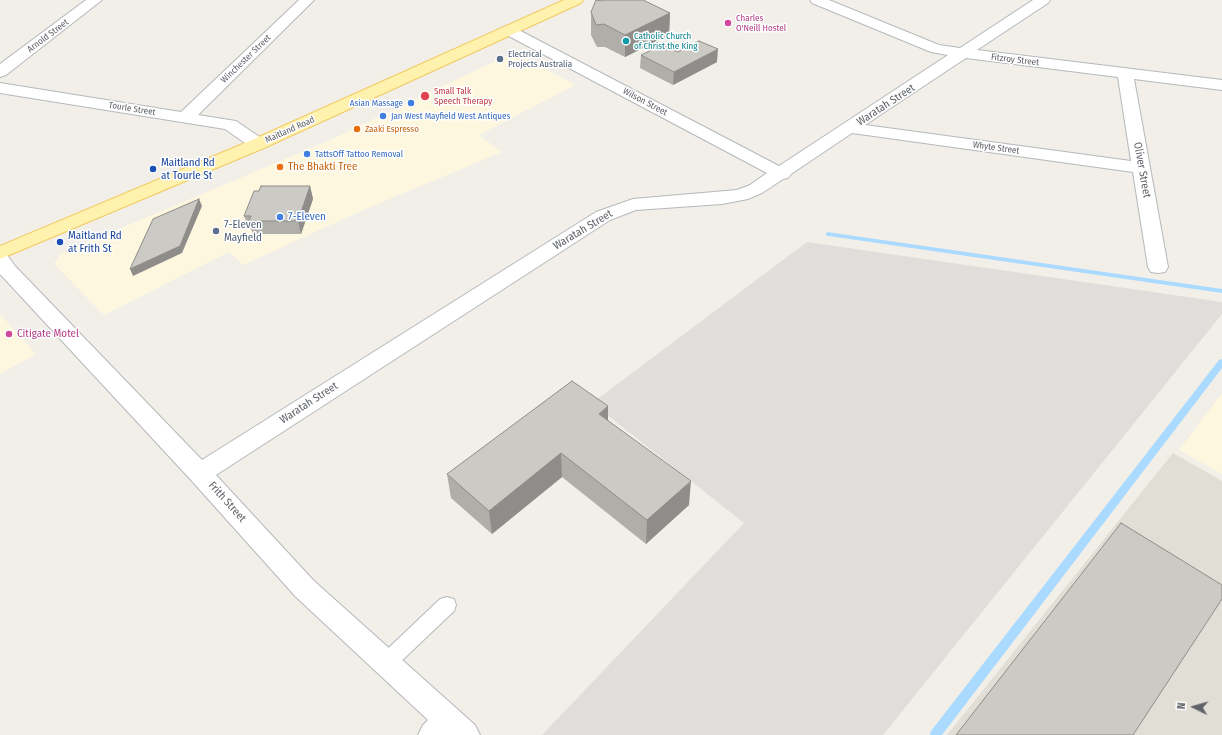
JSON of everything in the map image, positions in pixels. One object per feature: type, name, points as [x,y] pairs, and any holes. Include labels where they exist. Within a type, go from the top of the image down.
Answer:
[{"type":"main road","name":"Maitland Road","points":[[0,253],[258,144],[576,0]]},
{"type":"street","name":"Arnold Street","points":[[0,72],[95,0]]},
{"type":"street","name":"Winchester Street","points":[[185,118],[307,0]]},
{"type":"street","name":"Fitzroy Street","points":[[817,0],[936,48],[964,53],[1222,85]]},
{"type":"street","name":"Waratah Street","points":[[200,473],[603,216],[618,209],[646,203],[722,198],[741,195],[756,189],[782,174],[1043,0]]},
{"type":"street","name":"Wilson Street","points":[[508,30],[782,174]]},
{"type":"street","name":"Oliver Street","points":[[1125,73],[1158,267]]},
{"type":"street","name":"Tourle Street","points":[[0,88],[230,125],[258,144]]},
{"type":"street","name":"Whyte Street","points":[[851,128],[1142,168]]},
{"type":"street","name":"Frith Street","points":[[0,259],[8,272],[200,473],[305,589],[386,663],[449,730]]},
{"type":"lane","points":[[386,663],[447,605]]},
{"type":"shaded area","points":[[514,52],[575,85],[479,135],[502,152],[361,211],[243,265],[229,252],[104,315],[54,264],[60,254],[330,140]]},
{"type":"shaded area","points":[[807,242],[1222,302],[1222,314],[883,735],[542,735],[744,523],[592,403]]},
{"type":"shaded area","name":"Citigate Motel","points":[[0,314],[36,354],[0,374]]},
{"type":"shaded area","points":[[1222,393],[1222,474],[1179,450]]},
{"type":"shaded area","points":[[1173,453],[1222,481],[1222,735],[947,735]]},
{"type":"building","points":[[596,0],[643,0],[670,13],[625,35],[604,24],[596,25],[591,12]]},
{"type":"building","points":[[699,41],[718,49],[674,72],[641,55],[662,45],[678,52]]},
{"type":"building","points":[[261,186],[310,186],[298,221],[249,221],[251,216],[244,216],[254,191],[259,191]]},
{"type":"building","points":[[199,199],[180,246],[130,269],[153,219]]},
{"type":"building","points":[[572,381],[608,406],[599,414],[691,481],[647,520],[561,453],[489,511],[447,474]]},
{"type":"building","points":[[1121,523],[1222,585],[1222,599],[1133,735],[956,735]]},
{"type":"waterway","points":[[829,234],[1222,291]]},
{"type":"waterway","points":[[935,735],[1222,362]]},
{"type":"place","name":"Charles O'Neill Hostel","points":[[728,23]]},
{"type":"place","name":"Catholic Church of Christ the King","points":[[626,41]]},
{"type":"place","name":"Electrical Projects Australia","points":[[500,59]]},
{"type":"place","name":"Small Talk Speech Therapy","points":[[425,96]]},
{"type":"place","name":"Asian Massage","points":[[411,103]]},
{"type":"place","name":"Jan West Mayfield West Antiques","points":[[383,116]]},
{"type":"place","name":"Zaaki Espresso","points":[[357,129]]},
{"type":"place","name":"TattsOff Tattoo Removal","points":[[307,154]]},
{"type":"place","name":"The Bhakti Tree","points":[[280,167]]},
{"type":"place","name":"Maitland Rd at Tourle St","points":[[153,169]]},
{"type":"place","name":"7-Eleven","points":[[280,217]]},
{"type":"place","name":"7-Eleven Mayfield","points":[[216,231]]},
{"type":"place","name":"Maitland Rd at Frith St","points":[[60,242]]},
{"type":"place","name":"Citigate Motel","points":[[9,334]]}]
